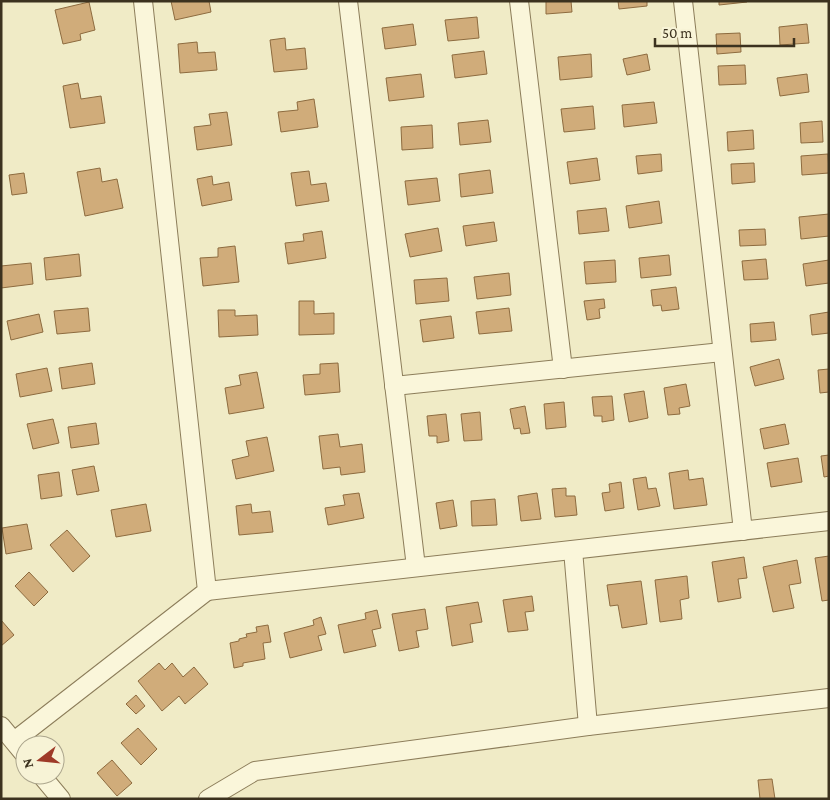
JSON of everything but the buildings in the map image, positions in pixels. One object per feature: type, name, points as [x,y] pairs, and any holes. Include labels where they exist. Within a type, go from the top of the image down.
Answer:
[{"type":"street","points":[[142,1],[207,591]]},
{"type":"street","points":[[348,1],[416,568]]},
{"type":"street","points":[[519,1],[563,369]]},
{"type":"street","points":[[683,1],[742,531]]},
{"type":"street","points":[[394,386],[722,352]]},
{"type":"street","points":[[35,735],[207,591],[829,521]]},
{"type":"street","points":[[572,550],[588,726]]},
{"type":"street","points":[[208,799],[255,771],[588,726],[829,698]]},
{"type":"street","points":[[1,726],[15,742]]},
{"type":"street","points":[[50,785],[61,799]]}]
